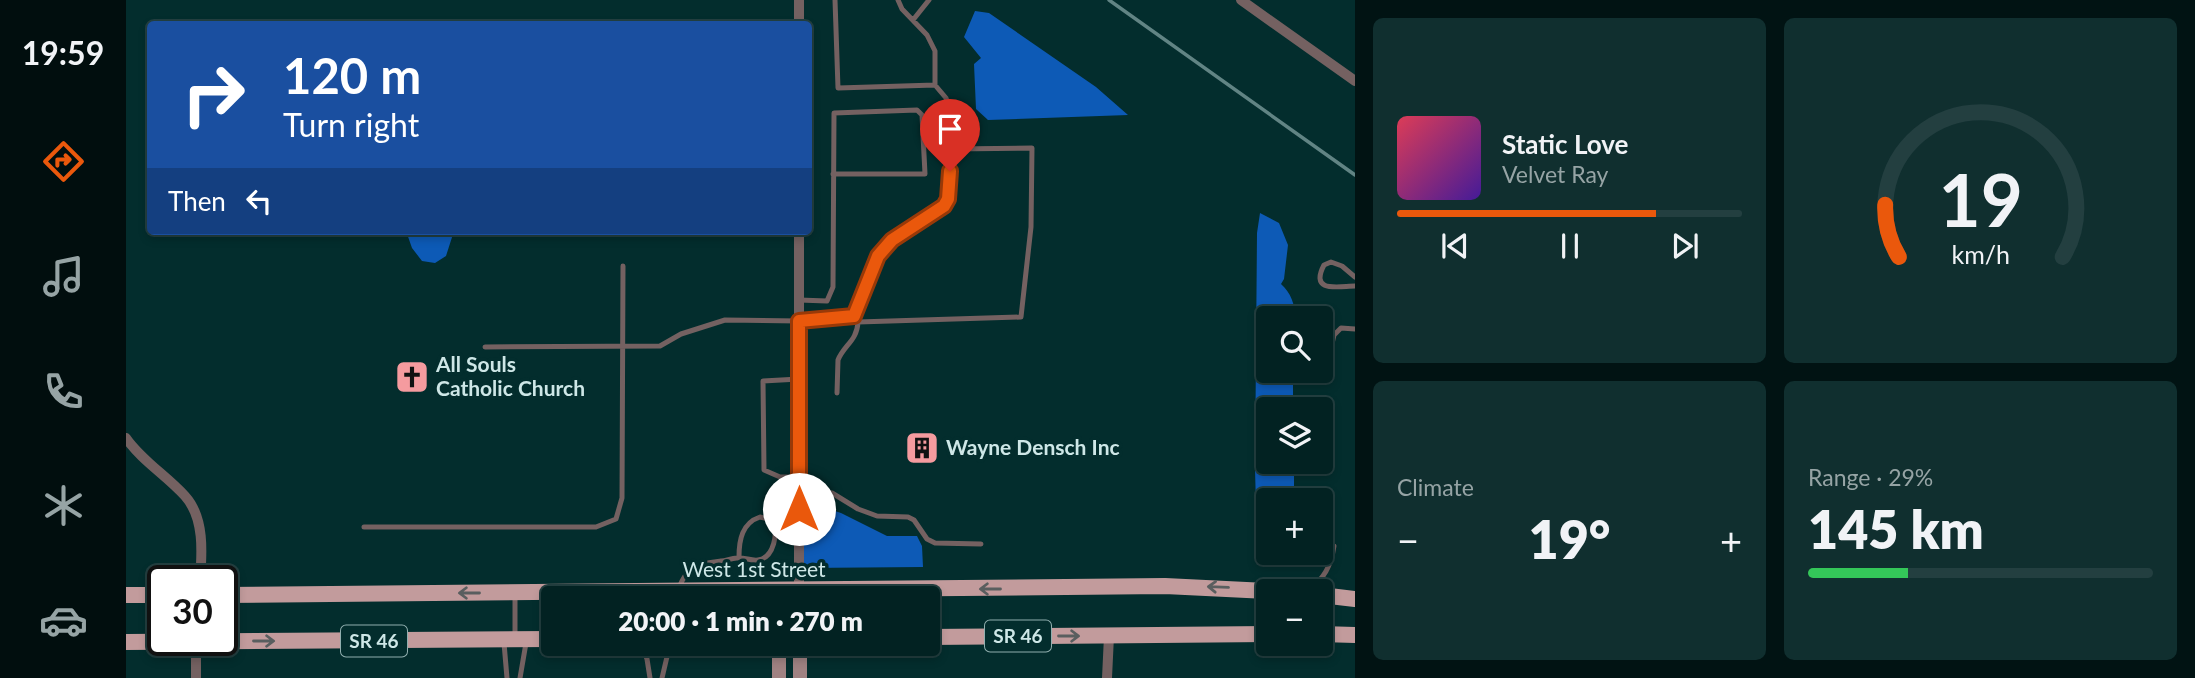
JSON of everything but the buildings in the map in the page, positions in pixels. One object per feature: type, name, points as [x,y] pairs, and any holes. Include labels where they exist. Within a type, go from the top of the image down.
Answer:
[{"type":"main road","name":"West 1st Street","points":[[940,592],[1165,586],[1256,591]]},
{"type":"main road","name":"West 1st Street","points":[[238,595],[541,592]]},
{"type":"main road","points":[[126,595],[147,595]]},
{"type":"main road","points":[[1333,596],[1355,599]]},
{"type":"main road","name":"SR 46","points":[[940,637],[1256,634]]},
{"type":"main road","points":[[1333,634],[1355,635]]},
{"type":"main road","name":"SR 46","points":[[238,641],[541,639]]},
{"type":"main road","name":"SR 46","points":[[126,642],[147,642]]},
{"type":"main road","points":[[779,656],[779,678]]},
{"type":"main road","points":[[800,656],[800,678]]},
{"type":"street","points":[[799,0],[799,21]]},
{"type":"street","points":[[1241,0],[1355,81]]},
{"type":"street","points":[[798,586],[799,235]]},
{"type":"street","points":[[126,438],[149,464],[187,497],[198,519],[201,565]]},
{"type":"street","points":[[1107,678],[1109,635]]},
{"type":"street","points":[[196,656],[196,678]]},
{"type":"lane","points":[[835,0],[838,88],[935,85]]},
{"type":"lane","points":[[837,393],[839,355],[854,339],[856,319],[878,256],[892,240],[944,206],[948,199],[951,112],[946,98],[935,85],[935,51],[927,35],[902,9],[898,0]]},
{"type":"lane","points":[[913,20],[929,0]]},
{"type":"lane","points":[[799,300],[827,302],[833,287],[833,174],[834,113],[917,110],[922,115],[925,174],[833,174]]},
{"type":"lane","points":[[485,347],[660,346],[681,334],[724,320],[1021,317],[1031,228],[1032,148],[951,149]]},
{"type":"lane","points":[[1355,277],[1342,266],[1331,262],[1324,265],[1321,271],[1321,281],[1326,286],[1335,289],[1355,286]]},
{"type":"lane","points":[[364,527],[596,527],[616,519],[622,498],[623,266]]},
{"type":"lane","points":[[1333,340],[1341,328],[1355,329]]},
{"type":"lane","points":[[799,379],[763,381],[764,470],[780,477],[799,477]]},
{"type":"lane","points":[[799,489],[832,493],[858,509],[877,516],[908,517],[914,520],[927,539],[935,543],[981,544]]},
{"type":"lane","points":[[680,586],[684,576],[696,565],[739,557],[752,560],[765,558],[769,554],[776,529],[769,518],[760,517],[749,522],[741,536],[739,557]]},
{"type":"lane","points":[[776,529],[799,529]]},
{"type":"lane","points":[[1323,579],[1331,564],[1334,546]]},
{"type":"lane","points":[[515,592],[515,640],[520,678]]},
{"type":"lane","points":[[507,678],[515,640]]},
{"type":"lane","points":[[646,656],[649,678]]},
{"type":"lane","points":[[662,678],[667,656]]},
{"type":"shaded area","points":[[554,235],[621,235],[554,236]]},
{"type":"water","points":[[975,11],[989,13],[1096,87],[1128,115],[988,120],[976,109],[974,64],[981,58],[964,37]]},
{"type":"water","points":[[1260,213],[1279,223],[1288,245],[1281,284],[1292,299],[1294,306],[1256,306],[1257,233]]},
{"type":"water","points":[[407,235],[453,235],[446,256],[435,263],[422,261],[412,248]]},
{"type":"water","points":[[1256,351],[1256,383],[1293,383],[1293,397],[1256,397],[1256,474],[1294,474],[1294,488],[1256,488],[1256,506],[1255,469]]},
{"type":"water","points":[[820,506],[841,513],[887,536],[917,536],[922,546],[923,567],[804,568],[804,514]]},
{"type":"railway","points":[[1109,0],[1355,175]]},
{"type":"place","name":"All Souls Catholic Church","points":[[412,377]]},
{"type":"place","name":"Wayne Densch Inc","points":[[922,448]]},
{"type":"route","points":[[799,509],[799,321],[854,316],[878,256],[892,240],[944,206],[948,199],[950,171]]}]
